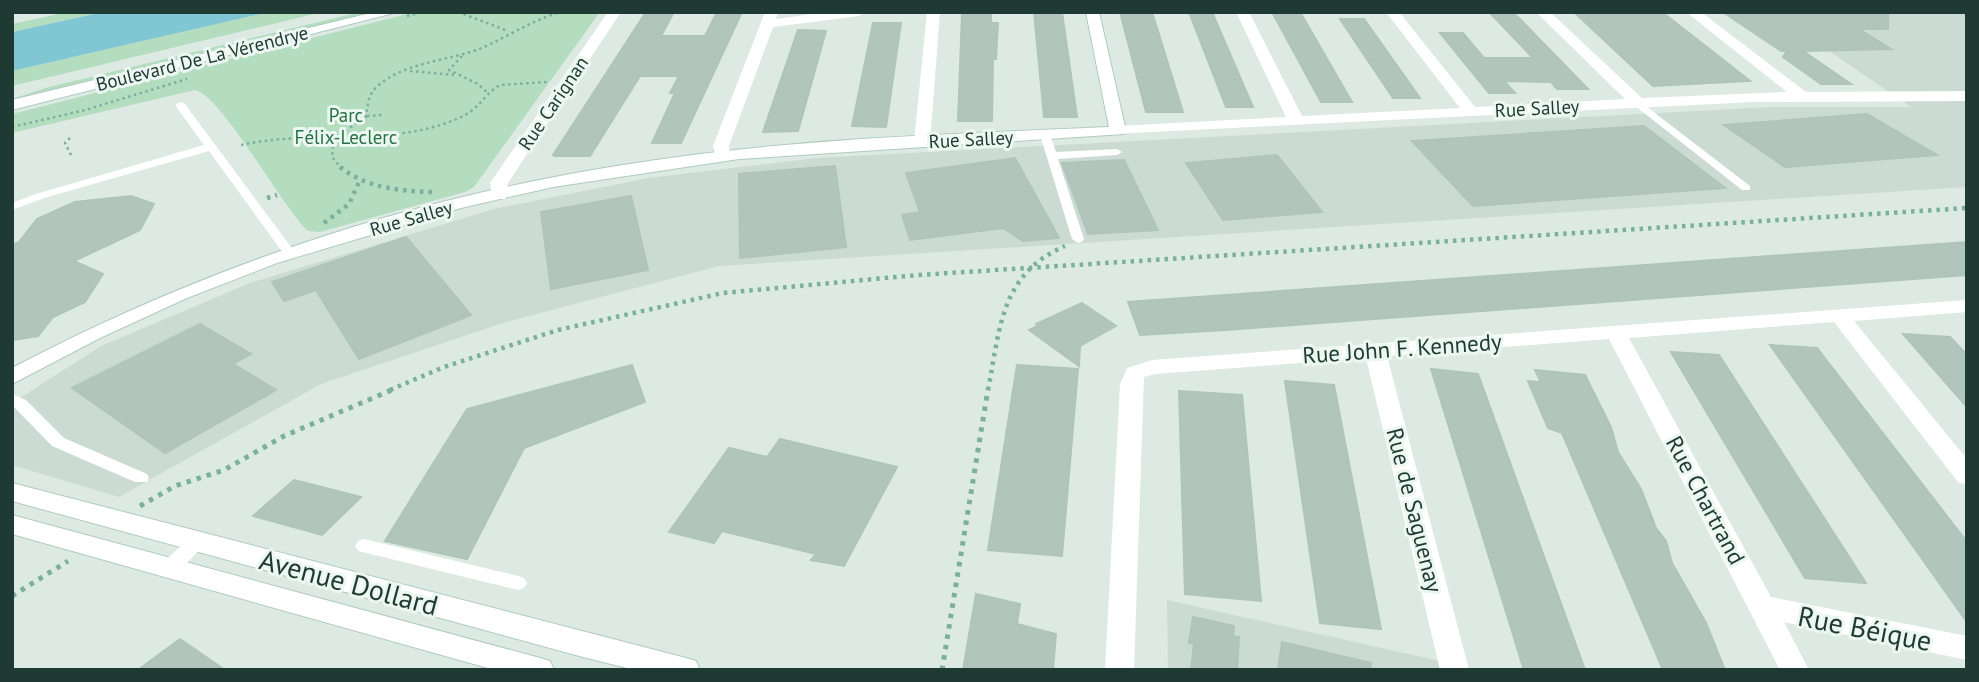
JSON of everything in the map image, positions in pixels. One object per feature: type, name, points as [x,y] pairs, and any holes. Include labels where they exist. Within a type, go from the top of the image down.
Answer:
[{"type":"street","name":"Boulevard De La Vérendrye","points":[[12,91],[340,12]]},
{"type":"street","name":"Boulevard De La Vérendrye","points":[[12,104],[392,12]]},
{"type":"street","name":"Rue Carignan","points":[[499,195],[501,181],[615,12]]},
{"type":"street","points":[[722,156],[723,142],[770,18],[859,12]]},
{"type":"street","points":[[922,142],[934,12]]},
{"type":"street","points":[[1092,12],[1118,131]]},
{"type":"street","points":[[1242,12],[1296,121]]},
{"type":"street","points":[[1392,12],[1471,112]]},
{"type":"street","points":[[1542,12],[1638,103]]},
{"type":"street","points":[[1692,12],[1801,96]]},
{"type":"street","name":"Rue Salley","points":[[12,377],[123,318],[198,287],[290,254],[499,195],[600,174],[722,156],[922,142],[1638,103],[1801,96],[1967,96]]},
{"type":"street","name":"Rue John F. Kennedy","points":[[1119,670],[1130,384],[1135,373],[1152,367],[1375,349],[1967,306]]},
{"type":"street","points":[[1839,315],[1967,476]]},
{"type":"street","name":"Rue Chartrand","points":[[1616,331],[1795,670]]},
{"type":"street","name":"Rue de Saguenay","points":[[1375,349],[1455,670]]},
{"type":"street","name":"Avenue Dollard","points":[[12,492],[641,665],[686,670]]},
{"type":"street","name":"Avenue Dollard","points":[[12,524],[540,670]]},
{"type":"street","name":"Rue Béique","points":[[1763,607],[1967,649]]},
{"type":"lane","points":[[1638,103],[1746,188]]},
{"type":"lane","points":[[180,105],[290,254]]},
{"type":"lane","points":[[1045,135],[1078,239]]},
{"type":"lane","points":[[12,207],[40,196],[211,147]]},
{"type":"lane","points":[[1052,156],[1117,152]]},
{"type":"lane","points":[[12,399],[21,403],[58,442],[141,478]]},
{"type":"lane","points":[[169,567],[197,542]]},
{"type":"lane","points":[[364,546],[518,583]]},
{"type":"path","points":[[458,12],[509,32]]},
{"type":"path","points":[[367,116],[371,91],[408,71],[466,53],[529,21],[561,12]]},
{"type":"path","points":[[455,75],[449,70],[450,66],[466,53]]},
{"type":"path","points":[[408,71],[455,75],[478,84],[488,93]]},
{"type":"path","points":[[241,145],[285,137],[376,135],[428,129],[480,106],[488,93],[513,82],[551,82]]},
{"type":"path","points":[[12,127],[85,110]]},
{"type":"path","points":[[383,114],[367,116],[338,134],[332,143],[332,157],[340,168],[360,180],[395,189],[441,191]]},
{"type":"path","points":[[70,138],[65,143],[72,157]]},
{"type":"path","points":[[320,226],[349,204],[360,180]]},
{"type":"path","points":[[138,507],[174,486],[224,470],[284,436],[349,406],[444,368],[558,330],[642,309],[756,289],[1967,208]]},
{"type":"path","points":[[942,670],[977,450],[1005,302],[1042,256],[1070,246],[1078,239]]},
{"type":"path","points":[[12,596],[93,545]]},
{"type":"shaded area","points":[[1772,12],[1967,12],[1967,187],[719,266],[506,322],[321,384],[119,497],[12,465],[12,403],[101,346],[250,283],[494,209],[648,178],[817,158],[1770,107],[1911,107]]},
{"type":"shaded area","points":[[1167,600],[1480,670],[1168,670]]},
{"type":"green space","points":[[68,12],[103,12],[12,32],[12,24]]},
{"type":"green space","points":[[269,12],[323,12],[12,86],[12,71]]},
{"type":"green space","points":[[360,12],[374,12],[12,99],[49,87]]},
{"type":"green space","name":"Parc Félix-Leclerc","points":[[415,12],[600,12],[474,187],[465,192],[320,232],[308,231],[221,111],[195,90],[12,133],[12,114]]},
{"type":"water","points":[[103,12],[269,12],[12,71],[12,32]]},
{"type":"building","points":[[646,12],[674,12],[661,36],[705,36],[717,12],[742,12],[681,143],[652,143],[675,93],[670,93],[679,76],[640,76],[590,156],[553,155]]},
{"type":"building","points":[[1034,12],[1062,12],[1077,117],[1044,117]]},
{"type":"building","points":[[1120,12],[1152,12],[1183,112],[1146,112]]},
{"type":"building","points":[[1189,12],[1212,12],[1253,107],[1226,107]]},
{"type":"building","points":[[1272,12],[1300,12],[1352,102],[1321,102]]},
{"type":"building","points":[[1512,12],[1588,89],[1557,89],[1551,82],[1504,81],[1515,93],[1489,93],[1440,33],[1463,33],[1484,58],[1533,58],[1490,13]]},
{"type":"building","points":[[1574,12],[1662,12],[1750,81],[1653,86]]},
{"type":"building","points":[[1723,12],[1888,12],[1888,29],[1859,29],[1891,49],[1803,51],[1851,84],[1821,84],[1783,57],[1787,51],[1781,51]]},
{"type":"building","points":[[962,13],[991,13],[991,23],[998,23],[996,59],[993,59],[992,121],[958,121]]},
{"type":"building","points":[[1340,19],[1364,19],[1420,98],[1393,98]]},
{"type":"building","points":[[873,23],[901,23],[886,127],[852,126]]},
{"type":"building","points":[[798,30],[826,31],[798,131],[763,132]]},
{"type":"building","points":[[1867,114],[1937,155],[1785,167],[1724,125]]},
{"type":"building","points":[[1644,126],[1725,188],[1473,206],[1412,141]]},
{"type":"building","points":[[1277,155],[1322,212],[1223,220],[1186,163]]},
{"type":"building","points":[[1015,158],[1059,238],[1023,241],[1003,228],[910,240],[902,215],[920,212],[906,173]]},
{"type":"building","points":[[1124,160],[1158,230],[1088,234],[1062,163]]},
{"type":"building","points":[[835,166],[846,247],[740,258],[739,174]]},
{"type":"building","points":[[131,196],[154,204],[140,230],[74,261],[103,274],[85,302],[53,317],[38,336],[12,340],[12,245],[19,242],[37,219],[75,202]]},
{"type":"building","points":[[631,196],[648,270],[551,289],[541,212]]},
{"type":"building","points":[[406,237],[471,315],[359,359],[316,290],[284,301],[272,282]]},
{"type":"building","points":[[1967,242],[1967,275],[1226,330],[1140,335],[1128,302]]},
{"type":"building","points":[[1082,303],[1116,326],[1080,346],[1079,366],[1029,330],[1038,326],[1036,324]]},
{"type":"building","points":[[200,324],[251,354],[233,364],[276,390],[165,453],[72,388]]},
{"type":"building","points":[[1903,334],[1950,337],[1967,355],[1967,407]]},
{"type":"building","points":[[1770,345],[1817,348],[1967,542],[1967,622]]},
{"type":"building","points":[[1671,352],[1719,355],[1866,583],[1805,578]]},
{"type":"building","points":[[632,365],[645,402],[524,448],[467,559],[385,541],[467,409]]},
{"type":"building","points":[[1017,365],[1078,369],[1062,556],[988,550]]},
{"type":"building","points":[[1431,369],[1478,374],[1585,670],[1526,670],[1523,667]]},
{"type":"building","points":[[1535,370],[1585,375],[1611,427],[1618,452],[1641,489],[1656,528],[1666,541],[1672,563],[1706,623],[1725,670],[1663,670],[1562,433],[1548,428],[1528,381],[1541,382]]},
{"type":"building","points":[[1285,381],[1334,385],[1381,629],[1320,623]]},
{"type":"building","points":[[1179,391],[1242,395],[1261,601],[1185,594]]},
{"type":"building","points":[[780,439],[897,467],[844,566],[811,560],[816,554],[722,531],[714,543],[669,532],[729,448],[767,457]]},
{"type":"building","points":[[294,480],[361,497],[322,535],[253,516]]},
{"type":"building","points":[[976,594],[1020,604],[1017,624],[1056,634],[1053,670],[963,670]]},
{"type":"building","points":[[1193,617],[1234,626],[1233,636],[1239,637],[1237,670],[1191,670],[1194,644],[1189,643]]},
{"type":"building","points":[[180,639],[225,670],[138,670]]},
{"type":"building","points":[[1282,642],[1371,663],[1370,670],[1278,670]]}]
